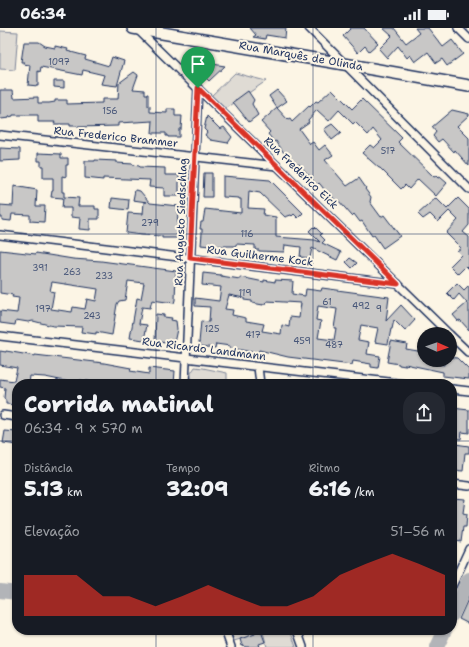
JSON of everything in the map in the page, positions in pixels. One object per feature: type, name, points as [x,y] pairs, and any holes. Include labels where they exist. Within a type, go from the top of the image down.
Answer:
[{"type":"main road","name":"Rua Marquês de Olinda","points":[[136,28],[469,86]]},
{"type":"street","name":"Rua Frederico Eick","points":[[136,28],[443,327]]},
{"type":"street","points":[[309,28],[469,189]]},
{"type":"street","points":[[458,28],[469,39]]},
{"type":"street","name":"Rua Augusto Siedschlag","points":[[185,379],[198,88]]},
{"type":"street","name":"Rua Frederico Brammer","points":[[0,135],[277,166]]},
{"type":"street","name":"Rua Guilherme Kock","points":[[0,235],[398,284]]},
{"type":"street","name":"Rua Ricardo Landmann","points":[[0,336],[362,379]]},
{"type":"street","name":"Rua Frederico Eick","points":[[457,341],[469,353]]},
{"type":"street","points":[[258,367],[259,379]]},
{"type":"street","points":[[457,390],[469,391]]},
{"type":"street","points":[[3,415],[12,416]]},
{"type":"street","points":[[457,485],[469,486]]},
{"type":"street","points":[[457,568],[469,549]]},
{"type":"street","points":[[227,635],[231,647]]},
{"type":"street","points":[[299,635],[303,647]]},
{"type":"shaded area","points":[[0,31],[18,32],[15,70],[0,69]]},
{"type":"shaded area","points":[[235,73],[266,81],[224,110],[211,96]]},
{"type":"shaded area","points":[[195,367],[203,368],[227,373],[227,379],[191,379],[191,373]]},
{"type":"shaded area","points":[[232,635],[253,635],[234,641]]},
{"type":"shaded area","points":[[264,635],[292,635],[296,647],[267,647]]},
{"type":"building","points":[[250,28],[286,28],[285,38],[266,35],[265,39],[253,37],[256,35]]},
{"type":"building","points":[[351,28],[364,28],[378,43],[369,51],[365,46],[358,53],[343,36]]},
{"type":"building","points":[[383,28],[394,28],[406,43],[419,33],[415,28],[428,28],[443,47],[452,40],[463,54],[447,66],[442,59],[436,63],[428,52],[415,62],[410,55],[407,58],[398,46],[387,58],[379,49],[392,36]]},
{"type":"building","points":[[24,42],[39,42],[45,46],[55,48],[55,46],[68,49],[67,51],[86,56],[85,59],[109,66],[112,57],[124,61],[117,86],[101,84],[104,75],[83,70],[82,75],[41,67],[40,72],[38,71],[38,86],[28,85],[30,65],[23,64],[24,62],[21,62]]},
{"type":"building","points":[[206,63],[225,66],[209,81],[198,70]]},
{"type":"building","points":[[134,72],[138,75],[133,89],[145,90],[145,94],[148,94],[148,106],[150,106],[150,112],[167,113],[167,109],[175,109],[175,116],[182,116],[179,137],[168,137],[166,136],[166,133],[152,133],[153,121],[118,123],[118,126],[77,127],[70,126],[70,124],[54,124],[55,122],[38,122],[38,115],[13,115],[9,118],[1,119],[0,117],[0,90],[13,90],[14,98],[38,97],[38,103],[55,102],[55,100],[67,100],[67,104],[102,103],[102,99],[118,99],[119,83]]},
{"type":"building","points":[[54,81],[64,81],[64,88],[54,87]]},
{"type":"building","points":[[332,89],[352,109],[362,99],[402,138],[398,142],[434,177],[440,177],[447,183],[436,196],[418,179],[409,189],[405,185],[401,189],[362,153],[370,145],[374,148],[382,140],[373,129],[368,135],[355,122],[353,124],[339,110],[329,121],[317,110],[308,120],[309,122],[299,129],[310,144],[313,142],[319,150],[325,145],[333,155],[325,160],[347,186],[359,178],[371,197],[370,202],[381,217],[384,215],[400,236],[383,248],[374,235],[372,236],[362,221],[360,222],[354,214],[352,216],[338,200],[336,202],[329,192],[327,193],[319,183],[317,185],[299,164],[297,165],[293,162],[286,152],[284,153],[276,141],[274,142],[268,134],[270,132],[261,122],[277,108],[288,120],[290,119],[292,122],[309,106],[310,107],[316,101],[318,102]]},
{"type":"building","points":[[277,90],[287,101],[277,108],[269,96]]},
{"type":"building","points":[[248,91],[254,100],[252,104],[258,115],[249,122],[233,102]]},
{"type":"building","points":[[452,110],[469,114],[457,126],[469,138],[469,166],[455,150],[454,152],[442,139],[438,142],[433,136],[436,132],[432,127]]},
{"type":"building","points":[[207,116],[220,129],[224,127],[232,137],[228,143],[211,140],[205,135],[207,132],[204,129]]},
{"type":"building","points":[[332,124],[341,133],[332,140],[324,129]]},
{"type":"building","points":[[0,148],[20,149],[20,160],[0,161]]},
{"type":"building","points":[[38,153],[61,154],[61,158],[68,158],[68,165],[66,165],[66,177],[62,176],[62,192],[64,192],[64,197],[79,198],[78,206],[95,206],[95,209],[99,209],[99,219],[90,219],[90,230],[79,229],[80,218],[71,217],[71,208],[62,208],[63,198],[51,197],[53,191],[53,178],[43,178],[43,166],[41,166],[41,161],[38,161]]},
{"type":"building","points":[[85,161],[117,161],[117,163],[133,164],[140,167],[165,168],[165,175],[179,175],[179,196],[164,196],[164,188],[149,187],[150,180],[103,178],[103,180],[85,178]]},
{"type":"building","points":[[204,173],[212,173],[212,197],[203,197]]},
{"type":"building","points":[[223,176],[270,180],[303,213],[298,218],[294,214],[292,216],[285,217],[260,193],[249,191],[248,208],[264,209],[263,215],[276,217],[276,237],[315,240],[320,242],[309,231],[315,227],[322,234],[320,235],[325,240],[322,243],[341,252],[337,260],[312,248],[310,258],[300,257],[301,247],[285,245],[284,252],[259,251],[255,250],[255,245],[236,244],[236,246],[218,247],[201,245],[202,229],[200,229],[201,222],[203,222],[205,209],[241,213],[241,199],[223,197]]},
{"type":"building","points":[[14,186],[37,190],[36,206],[45,206],[44,222],[30,221],[30,215],[12,214],[11,221],[2,220],[2,217],[0,217],[0,205],[13,206]]},
{"type":"building","points":[[135,190],[140,191],[150,203],[178,206],[177,238],[162,238],[162,236],[126,233],[128,213],[143,214],[144,202],[147,202],[133,200]]},
{"type":"building","points":[[112,198],[129,200],[128,210],[111,208]]},
{"type":"building","points":[[436,198],[447,209],[458,198],[469,209],[469,225],[463,232],[469,237],[469,269],[466,266],[458,274],[450,266],[461,255],[457,251],[461,248],[446,233],[458,220],[449,211],[438,222],[430,214],[423,219],[418,214]]},
{"type":"building","points":[[0,250],[36,253],[73,259],[101,261],[176,271],[174,303],[152,300],[150,308],[142,307],[139,324],[147,325],[144,340],[130,338],[137,298],[141,299],[144,283],[128,281],[125,300],[119,301],[117,304],[112,335],[96,332],[96,334],[81,332],[82,327],[53,326],[33,321],[28,322],[16,320],[15,325],[0,323],[0,311],[17,313],[19,298],[12,297],[13,295],[0,293]],"holes":[[[52,282],[98,289],[96,301],[87,299],[85,309],[73,307],[72,312],[51,309],[54,292],[50,291]]]},
{"type":"building","points":[[350,258],[357,263],[352,268],[346,262]]},
{"type":"building","points":[[203,273],[240,279],[240,277],[264,282],[264,280],[275,282],[275,280],[293,281],[292,294],[305,296],[306,289],[321,291],[322,288],[389,297],[386,321],[401,305],[415,320],[405,331],[394,320],[388,344],[375,342],[378,328],[361,325],[358,340],[369,342],[367,354],[380,356],[378,368],[371,367],[371,364],[353,361],[352,365],[288,357],[259,350],[258,353],[216,344],[215,348],[200,346],[201,321],[209,322],[210,307],[195,306],[195,298],[219,301],[221,287],[202,285]],"holes":[[[229,295],[244,298],[244,300],[252,301],[252,303],[263,305],[266,304],[267,301],[301,303],[299,318],[290,317],[289,327],[282,325],[281,334],[262,331],[264,324],[246,321],[246,318],[232,315],[233,310],[225,309]],[[318,306],[337,309],[334,340],[318,338],[321,321],[316,320]]]},
{"type":"building","points":[[457,283],[464,290],[469,285],[469,330],[453,315],[467,303],[459,294],[454,300],[447,293]]},
{"type":"building","points":[[156,314],[164,315],[164,317],[172,318],[171,320],[176,321],[177,329],[174,343],[155,341]]},
{"type":"building","points":[[391,341],[407,344],[406,349],[417,351],[417,367],[405,364],[405,366],[387,362]]},
{"type":"building","points":[[0,351],[6,351],[35,356],[104,363],[131,368],[130,371],[149,374],[149,368],[175,371],[174,379],[55,379],[30,376],[30,379],[14,379],[17,368],[0,365]]},
{"type":"building","points":[[457,358],[469,370],[469,379],[443,376],[443,372],[419,367],[457,367]]},
{"type":"building","points":[[0,379],[12,381],[12,405],[6,404],[4,398],[5,388],[0,387]]},
{"type":"building","points":[[457,409],[469,410],[469,433],[462,432],[461,439],[457,439]]},
{"type":"building","points":[[5,431],[12,432],[12,444],[3,443]]},
{"type":"building","points":[[457,444],[469,446],[469,453],[465,453],[463,471],[457,470]]},
{"type":"building","points":[[457,498],[465,499],[463,513],[467,514],[466,527],[463,527],[461,542],[457,541]]},
{"type":"building","points":[[469,597],[469,624],[459,619]]},
{"type":"building","points":[[252,635],[262,635],[265,642],[259,644],[260,647],[245,647],[244,645],[242,646],[240,639]]},
{"type":"waterway","points":[[457,604],[469,579]]},
{"type":"waterway","points":[[0,591],[12,592]]},
{"type":"waterway","points":[[437,647],[443,635]]},
{"type":"route","points":[[198,88],[238,127],[398,284],[190,258],[198,88]]}]
